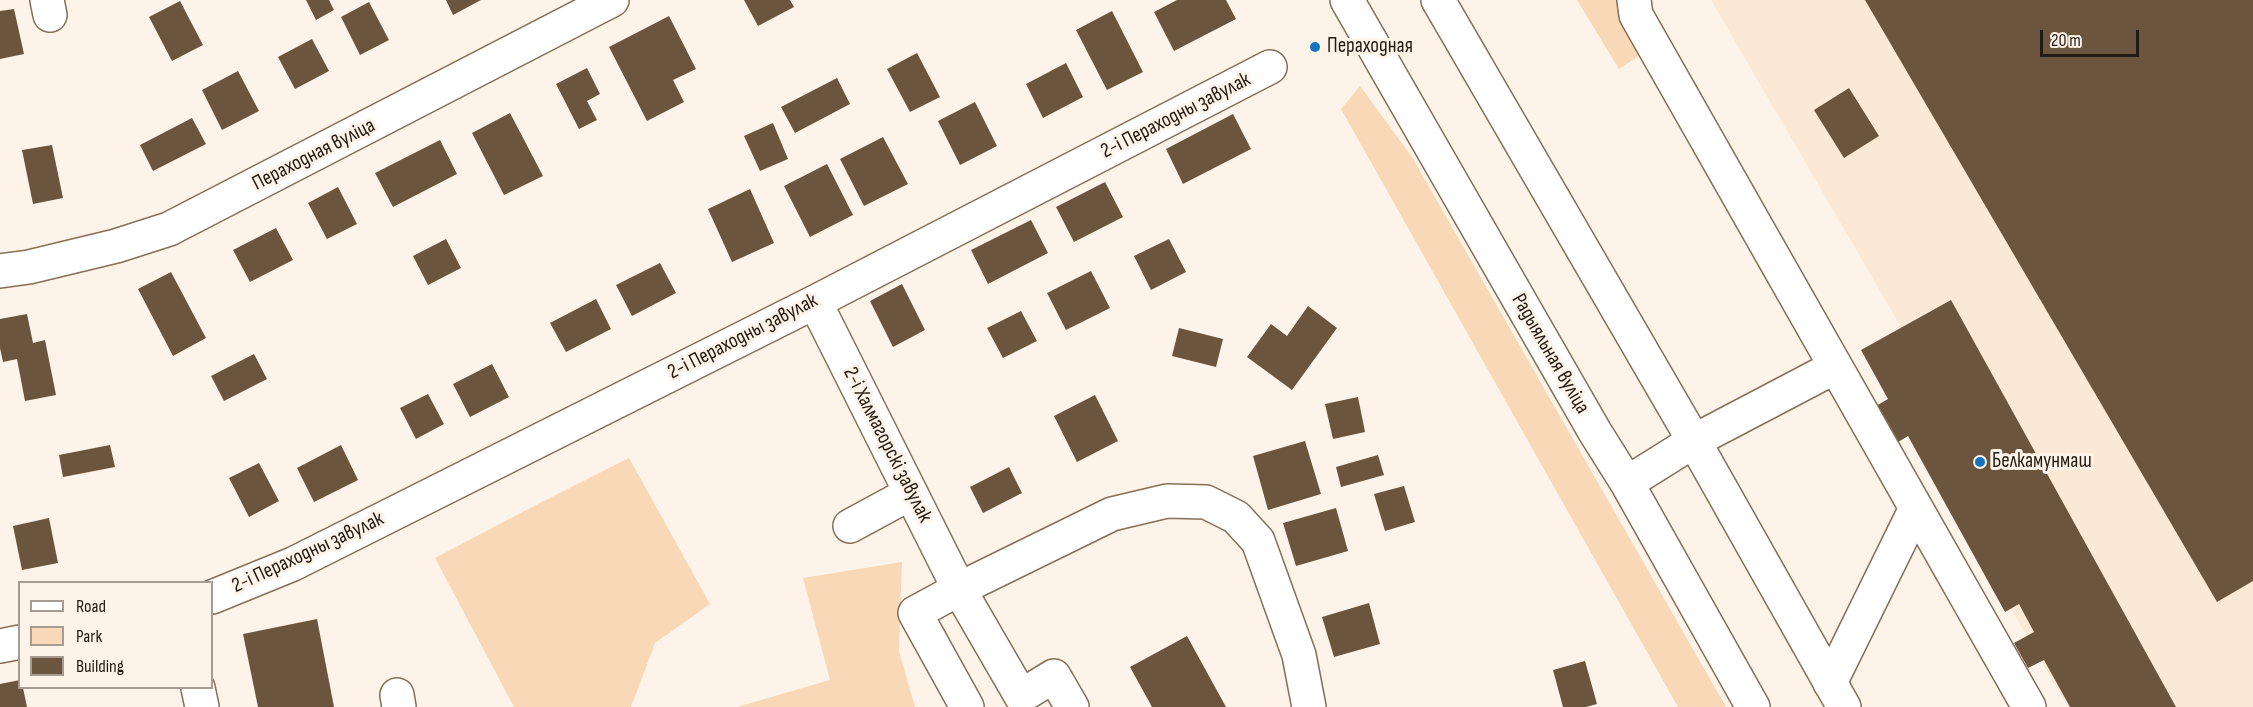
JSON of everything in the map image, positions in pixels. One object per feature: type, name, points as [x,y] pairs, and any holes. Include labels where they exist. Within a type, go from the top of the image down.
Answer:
[{"type":"street","name":"Пераходная вуліца","points":[[0,271],[28,267],[116,246],[169,228],[612,0]]},
{"type":"street","name":"Радыяльная вуліца","points":[[1347,0],[1595,432],[1628,483],[1753,707]]},
{"type":"street","points":[[1438,0],[1694,441],[1837,695]]},
{"type":"street","points":[[1634,0],[1636,15],[2029,707]]},
{"type":"street","name":"2-і Пераходны завулак","points":[[213,597],[292,564],[815,302],[1270,67]]},
{"type":"street","name":"2-і Халмагорскі завулак","points":[[815,302],[959,588],[1010,701],[1054,676],[1072,707]]},
{"type":"street","points":[[1628,483],[1694,441],[1836,367]]},
{"type":"street","points":[[850,526],[911,493]]},
{"type":"street","points":[[967,707],[915,613],[959,588],[1112,514],[1167,501],[1206,502],[1236,517],[1258,541],[1299,655],[1310,707]]},
{"type":"street","points":[[1837,695],[1916,508]]},
{"type":"street","points":[[0,646],[18,642]]},
{"type":"street","points":[[198,689],[202,707]]},
{"type":"shaded area","name":"Белкамунмаш","points":[[1711,0],[2253,0],[2253,707],[2068,707],[1861,350],[1901,327]]},
{"type":"green space","points":[[1577,0],[1623,0],[1654,46],[1619,69]]},
{"type":"green space","points":[[1360,86],[1412,157],[1726,707],[1678,707],[1341,109]]},
{"type":"green space","points":[[629,458],[710,604],[655,643],[631,707],[514,707],[435,558]]},
{"type":"green space","points":[[902,562],[899,651],[915,707],[737,707],[830,680],[803,578]]},
{"type":"building","points":[[306,0],[329,0],[334,10],[316,20]]},
{"type":"building","points":[[446,0],[481,0],[453,15]]},
{"type":"building","points":[[744,0],[790,0],[794,7],[758,26]]},
{"type":"building","points":[[1177,0],[1226,0],[1236,19],[1174,51],[1154,12]]},
{"type":"building","points":[[1865,0],[2253,0],[2253,581],[2217,602]]},
{"type":"building","points":[[180,1],[203,45],[172,61],[149,17]]},
{"type":"building","points":[[369,2],[389,40],[360,55],[341,17]]},
{"type":"building","points":[[14,9],[24,54],[0,59],[0,11]]},
{"type":"building","points":[[1112,11],[1143,72],[1107,90],[1076,30]]},
{"type":"building","points":[[669,16],[696,69],[673,80],[684,102],[647,121],[609,47]]},
{"type":"building","points":[[312,39],[329,71],[295,89],[278,57]]},
{"type":"building","points":[[917,53],[940,97],[910,112],[887,69]]},
{"type":"building","points":[[1066,63],[1083,97],[1043,118],[1026,84]]},
{"type":"building","points":[[587,68],[600,94],[587,101],[597,120],[579,129],[556,84]]},
{"type":"building","points":[[238,71],[259,111],[222,130],[202,90]]},
{"type":"building","points":[[837,78],[850,104],[795,133],[781,107]]},
{"type":"building","points":[[1849,88],[1879,136],[1844,158],[1814,110]]},
{"type":"building","points":[[975,102],[997,146],[960,165],[938,121]]},
{"type":"building","points":[[510,113],[543,176],[504,195],[472,133]]},
{"type":"building","points":[[1233,114],[1251,149],[1183,184],[1166,149]]},
{"type":"building","points":[[192,118],[206,144],[153,171],[140,145]]},
{"type":"building","points":[[773,123],[788,159],[760,171],[744,136]]},
{"type":"building","points":[[883,137],[908,184],[864,206],[840,159]]},
{"type":"building","points":[[440,140],[457,174],[393,207],[375,173]]},
{"type":"building","points":[[52,145],[63,198],[33,204],[22,150]]},
{"type":"building","points":[[827,164],[853,215],[810,237],[784,186]]},
{"type":"building","points":[[1105,182],[1123,217],[1074,242],[1056,207]]},
{"type":"building","points":[[338,187],[357,224],[327,239],[308,203]]},
{"type":"building","points":[[750,189],[774,243],[732,262],[708,209]]},
{"type":"building","points":[[1031,220],[1048,253],[988,284],[971,250]]},
{"type":"building","points":[[276,228],[293,260],[250,282],[233,250]]},
{"type":"building","points":[[446,239],[461,268],[428,285],[413,256]]},
{"type":"building","points":[[1169,239],[1186,272],[1151,290],[1134,256]]},
{"type":"building","points":[[660,263],[676,293],[632,316],[616,285]]},
{"type":"building","points":[[1091,271],[1110,308],[1066,330],[1047,293]]},
{"type":"building","points":[[171,272],[206,338],[173,356],[138,289]]},
{"type":"building","points":[[902,284],[925,330],[893,347],[870,301]]},
{"type":"building","points":[[596,299],[611,329],[566,352],[550,323]]},
{"type":"building","points":[[1951,300],[2176,707],[2070,707],[2044,660],[2028,668],[2014,643],[2034,632],[2019,604],[2005,612],[1908,436],[1890,447],[1869,410],[1888,399],[1861,350]]},
{"type":"building","points":[[1308,306],[1337,328],[1292,390],[1247,357],[1271,324],[1287,336]]},
{"type":"building","points":[[1021,311],[1037,341],[1003,358],[987,328]]},
{"type":"building","points":[[27,314],[33,343],[45,340],[56,395],[25,401],[17,359],[3,362],[0,348],[0,319]]},
{"type":"building","points":[[1179,328],[1223,339],[1216,367],[1172,356]]},
{"type":"building","points":[[254,354],[267,379],[224,401],[211,376]]},
{"type":"building","points":[[492,364],[509,397],[470,417],[453,384]]},
{"type":"building","points":[[428,394],[444,424],[416,439],[400,408]]},
{"type":"building","points":[[1095,395],[1118,441],[1077,462],[1054,416]]},
{"type":"building","points":[[1358,397],[1365,432],[1333,439],[1325,404]]},
{"type":"building","points":[[1305,441],[1321,494],[1268,510],[1253,456]]},
{"type":"building","points":[[110,445],[115,467],[63,477],[59,455]]},
{"type":"building","points":[[341,445],[358,480],[314,502],[297,468]]},
{"type":"building","points":[[1378,455],[1384,475],[1341,487],[1336,467]]},
{"type":"building","points":[[259,463],[279,501],[249,517],[229,478]]},
{"type":"building","points":[[1009,467],[1022,493],[983,513],[970,487]]},
{"type":"building","points":[[1404,486],[1415,522],[1385,531],[1374,494]]},
{"type":"building","points":[[1336,508],[1348,551],[1296,566],[1283,523]]},
{"type":"building","points":[[49,518],[58,563],[22,570],[13,526]]},
{"type":"building","points":[[1369,603],[1380,644],[1334,657],[1322,617]]},
{"type":"building","points":[[317,619],[334,707],[258,707],[243,634]]},
{"type":"building","points":[[1187,636],[1226,707],[1152,707],[1130,667]]},
{"type":"building","points":[[1585,661],[1597,704],[1586,707],[1563,707],[1553,670]]},
{"type":"building","points":[[18,680],[18,689],[23,689],[27,707],[0,707],[0,684]]},
{"type":"place","name":"Пераходная","points":[[1315,47]]},
{"type":"place","name":"Белкамунмаш","points":[[1980,462]]}]
